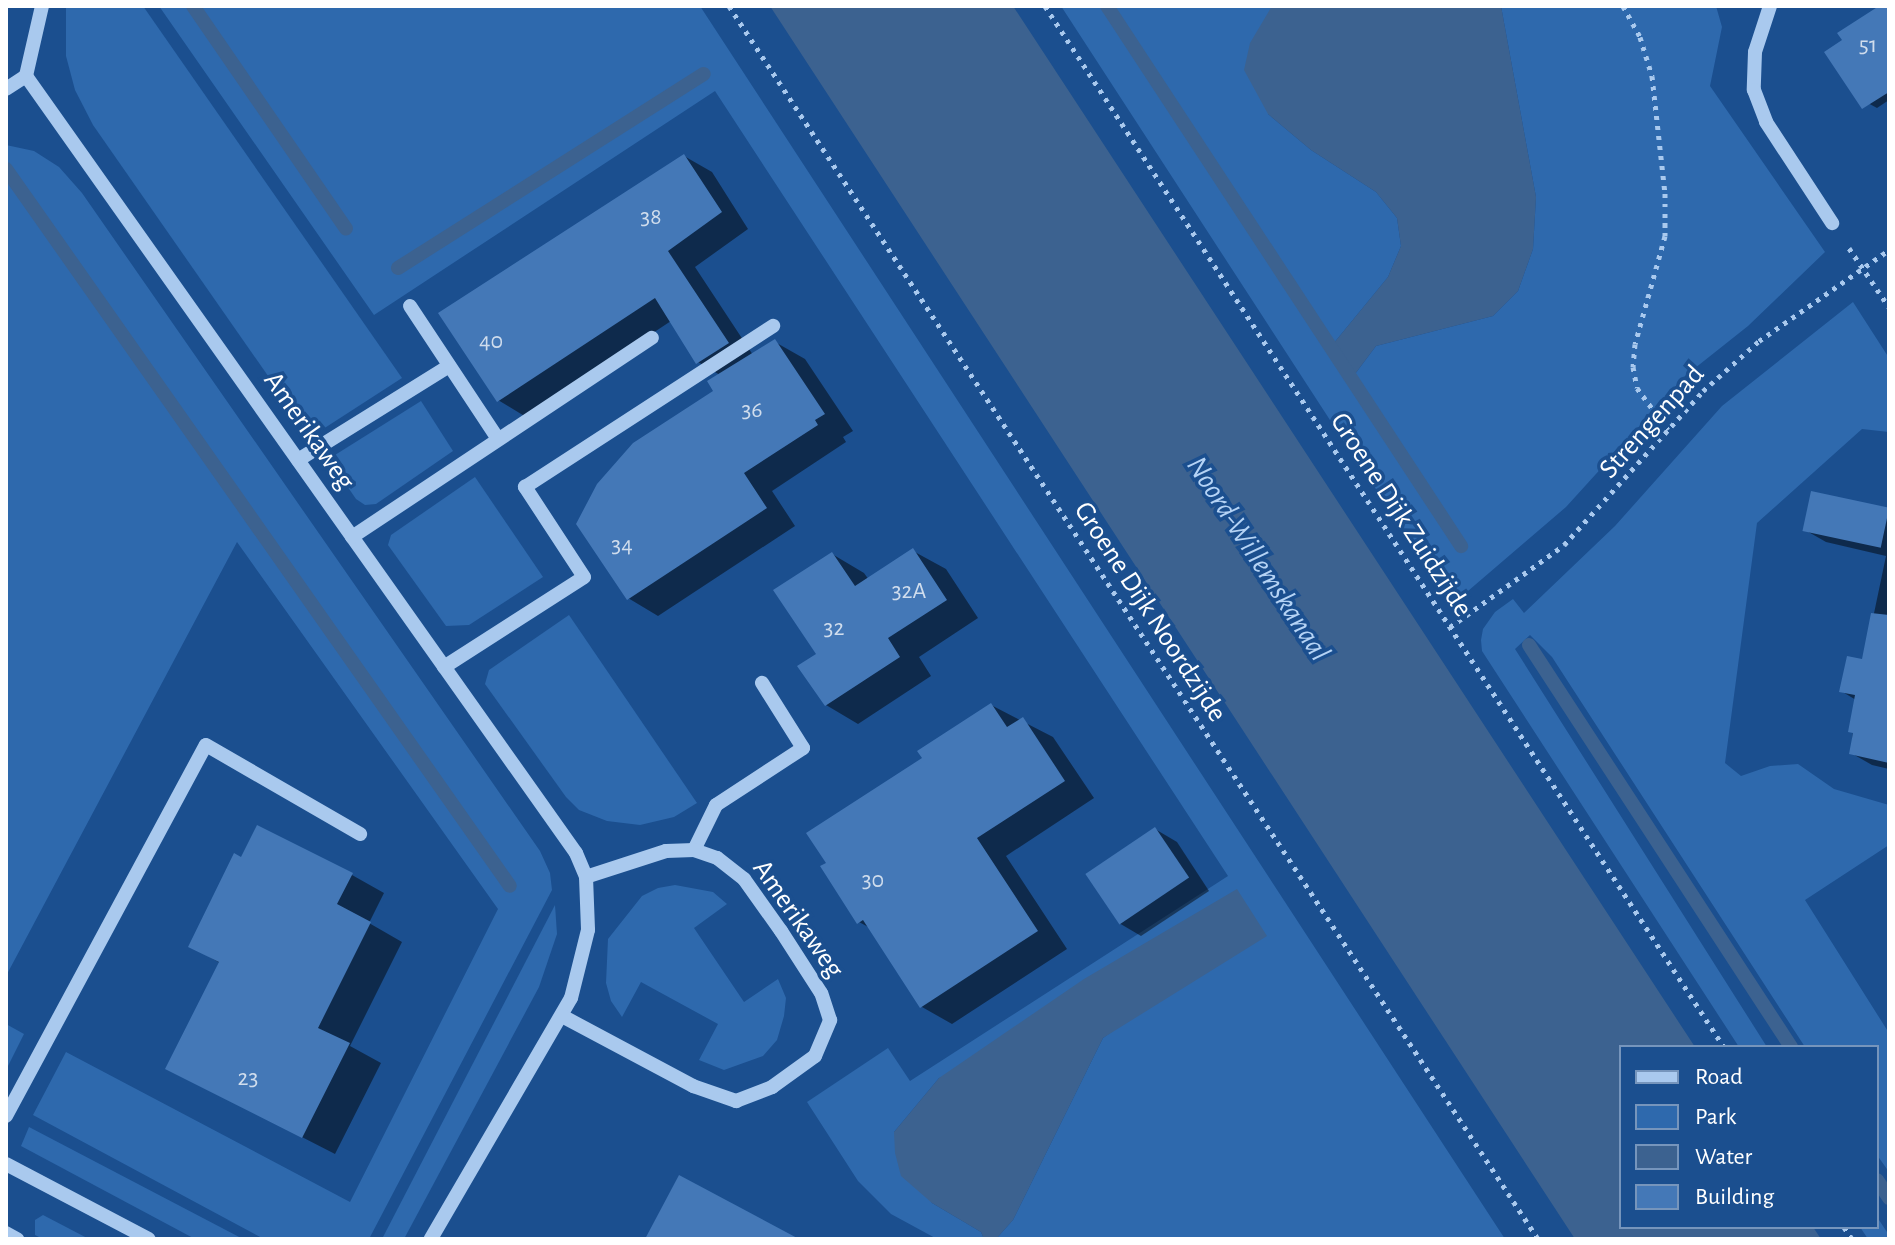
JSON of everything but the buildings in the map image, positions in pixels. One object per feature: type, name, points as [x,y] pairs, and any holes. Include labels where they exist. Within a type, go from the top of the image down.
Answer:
[{"type":"street","points":[[6,89],[26,76],[42,6]]},
{"type":"street","points":[[1770,6],[1755,52],[1754,90],[1766,122],[1832,223]]},
{"type":"street","name":"Amerikaweg","points":[[26,76],[576,853],[586,877],[588,930],[571,998],[431,1239]]},
{"type":"street","points":[[410,306],[498,439]]},
{"type":"street","points":[[444,667],[584,577],[525,487],[773,326]]},
{"type":"street","points":[[352,537],[652,338]]},
{"type":"street","points":[[298,460],[449,366]]},
{"type":"street","points":[[586,877],[666,851],[694,850],[716,805],[803,748],[762,683]]},
{"type":"street","points":[[6,1116],[206,745],[360,834]]},
{"type":"street","name":"Amerikaweg","points":[[562,1016],[693,1086],[736,1101],[772,1087],[815,1056],[830,1020],[821,993],[744,879],[717,858],[694,850]]},
{"type":"street","points":[[7,1166],[149,1239]]},
{"type":"street","points":[[6,1233],[17,1239]]},
{"type":"path","name":"Groene Dijk Noordzijde","points":[[729,6],[1538,1239]]},
{"type":"path","name":"Groene Dijk Zuidzijde","points":[[1045,6],[1723,1045]]},
{"type":"path","points":[[1623,6],[1640,37],[1652,76],[1665,193],[1665,236],[1635,344],[1633,367],[1637,388],[1668,430]]},
{"type":"path","name":"Strengenpad","points":[[1450,627],[1564,545],[1703,391],[1759,341],[1889,250]]},
{"type":"path","points":[[1863,267],[1889,307]]},
{"type":"green space","points":[[66,6],[143,6],[402,378],[320,431],[312,433],[305,429],[93,125],[75,90],[66,56]]},
{"type":"green space","points":[[159,6],[700,6],[1505,1239],[996,1239],[1013,1220],[1103,1038],[1124,1023],[939,1078],[894,1132],[932,1203],[981,1232],[984,1239],[937,1239],[891,1214],[858,1181],[807,1102],[888,1048],[910,1081],[1228,876],[715,91],[374,315]]},
{"type":"green space","points":[[1061,6],[1272,6],[1268,114],[1311,150],[1376,192],[1397,218],[1401,246],[1388,277],[1329,349],[1352,378],[1376,346],[1493,316],[1518,291],[1533,249],[1536,197],[1501,6],[1716,6],[1722,27],[1710,86],[1825,252],[1748,326],[1685,376],[1566,507],[1454,603],[1354,457]]},
{"type":"green space","points":[[6,145],[34,151],[59,167],[82,193],[540,851],[550,873],[552,890],[369,1239],[264,1239],[33,1115],[66,1052],[350,1202],[498,909],[237,542],[6,976]]},
{"type":"green space","points":[[1853,302],[1889,358],[1889,432],[1862,429],[1757,523],[1725,763],[1741,776],[1770,766],[1798,764],[1834,789],[1889,805],[1889,845],[1805,900],[1889,1033],[1889,1172],[1879,1158],[1879,1045],[1804,1045],[1552,657],[1530,635],[1515,649],[1766,1045],[1738,1045],[1482,651],[1483,629],[1495,612],[1513,599],[1524,613],[1615,526],[1722,406]]},
{"type":"green space","points":[[421,401],[453,451],[376,504],[365,505],[356,499],[332,464],[335,455]]},
{"type":"green space","points":[[475,477],[543,577],[469,625],[446,626],[388,545],[391,535]]},
{"type":"green space","points":[[569,615],[697,803],[674,817],[640,825],[607,821],[579,810],[566,797],[485,684],[489,670]]},
{"type":"green space","points":[[675,885],[713,892],[727,904],[694,928],[744,1002],[778,979],[786,998],[784,1016],[777,1040],[763,1056],[724,1070],[699,1060],[718,1024],[641,982],[622,1017],[611,1001],[606,983],[608,939],[642,896],[658,888]]},
{"type":"green space","points":[[555,905],[557,934],[539,987],[404,1239],[382,1239]]},
{"type":"green space","points":[[6,1024],[24,1034],[6,1070]]},
{"type":"green space","points":[[29,1127],[243,1239],[195,1239],[21,1146]]},
{"type":"green space","points":[[43,1215],[89,1239],[43,1239],[35,1235],[35,1220]]},
{"type":"green space","points":[[1879,1220],[1889,1239],[1868,1239],[1861,1229],[1879,1229]]},
{"type":"water","name":"Noord-Willemskanaal","points":[[770,6],[1013,6],[1694,1045],[1619,1045],[1619,1229],[1814,1229],[1821,1239],[1575,1239]]},
{"type":"water","points":[[1272,6],[1501,6],[1536,197],[1533,249],[1518,291],[1493,316],[1376,346],[1352,378],[1329,349],[1388,277],[1401,246],[1397,218],[1376,192],[1311,150],[1268,114],[1244,70],[1250,43]]},
{"type":"water","points":[[1237,889],[1267,936],[1103,1038],[1013,1220],[996,1239],[984,1239],[981,1232],[932,1203],[901,1176],[894,1132],[939,1078],[1084,979]]},
{"type":"waterway","points":[[193,6],[346,229]]},
{"type":"waterway","points":[[1107,6],[1461,546]]},
{"type":"waterway","points":[[398,268],[704,74]]},
{"type":"waterway","points":[[6,169],[510,886]]},
{"type":"waterway","points":[[1529,645],[1790,1045]]},
{"type":"waterway","points":[[1879,1183],[1889,1198]]}]
